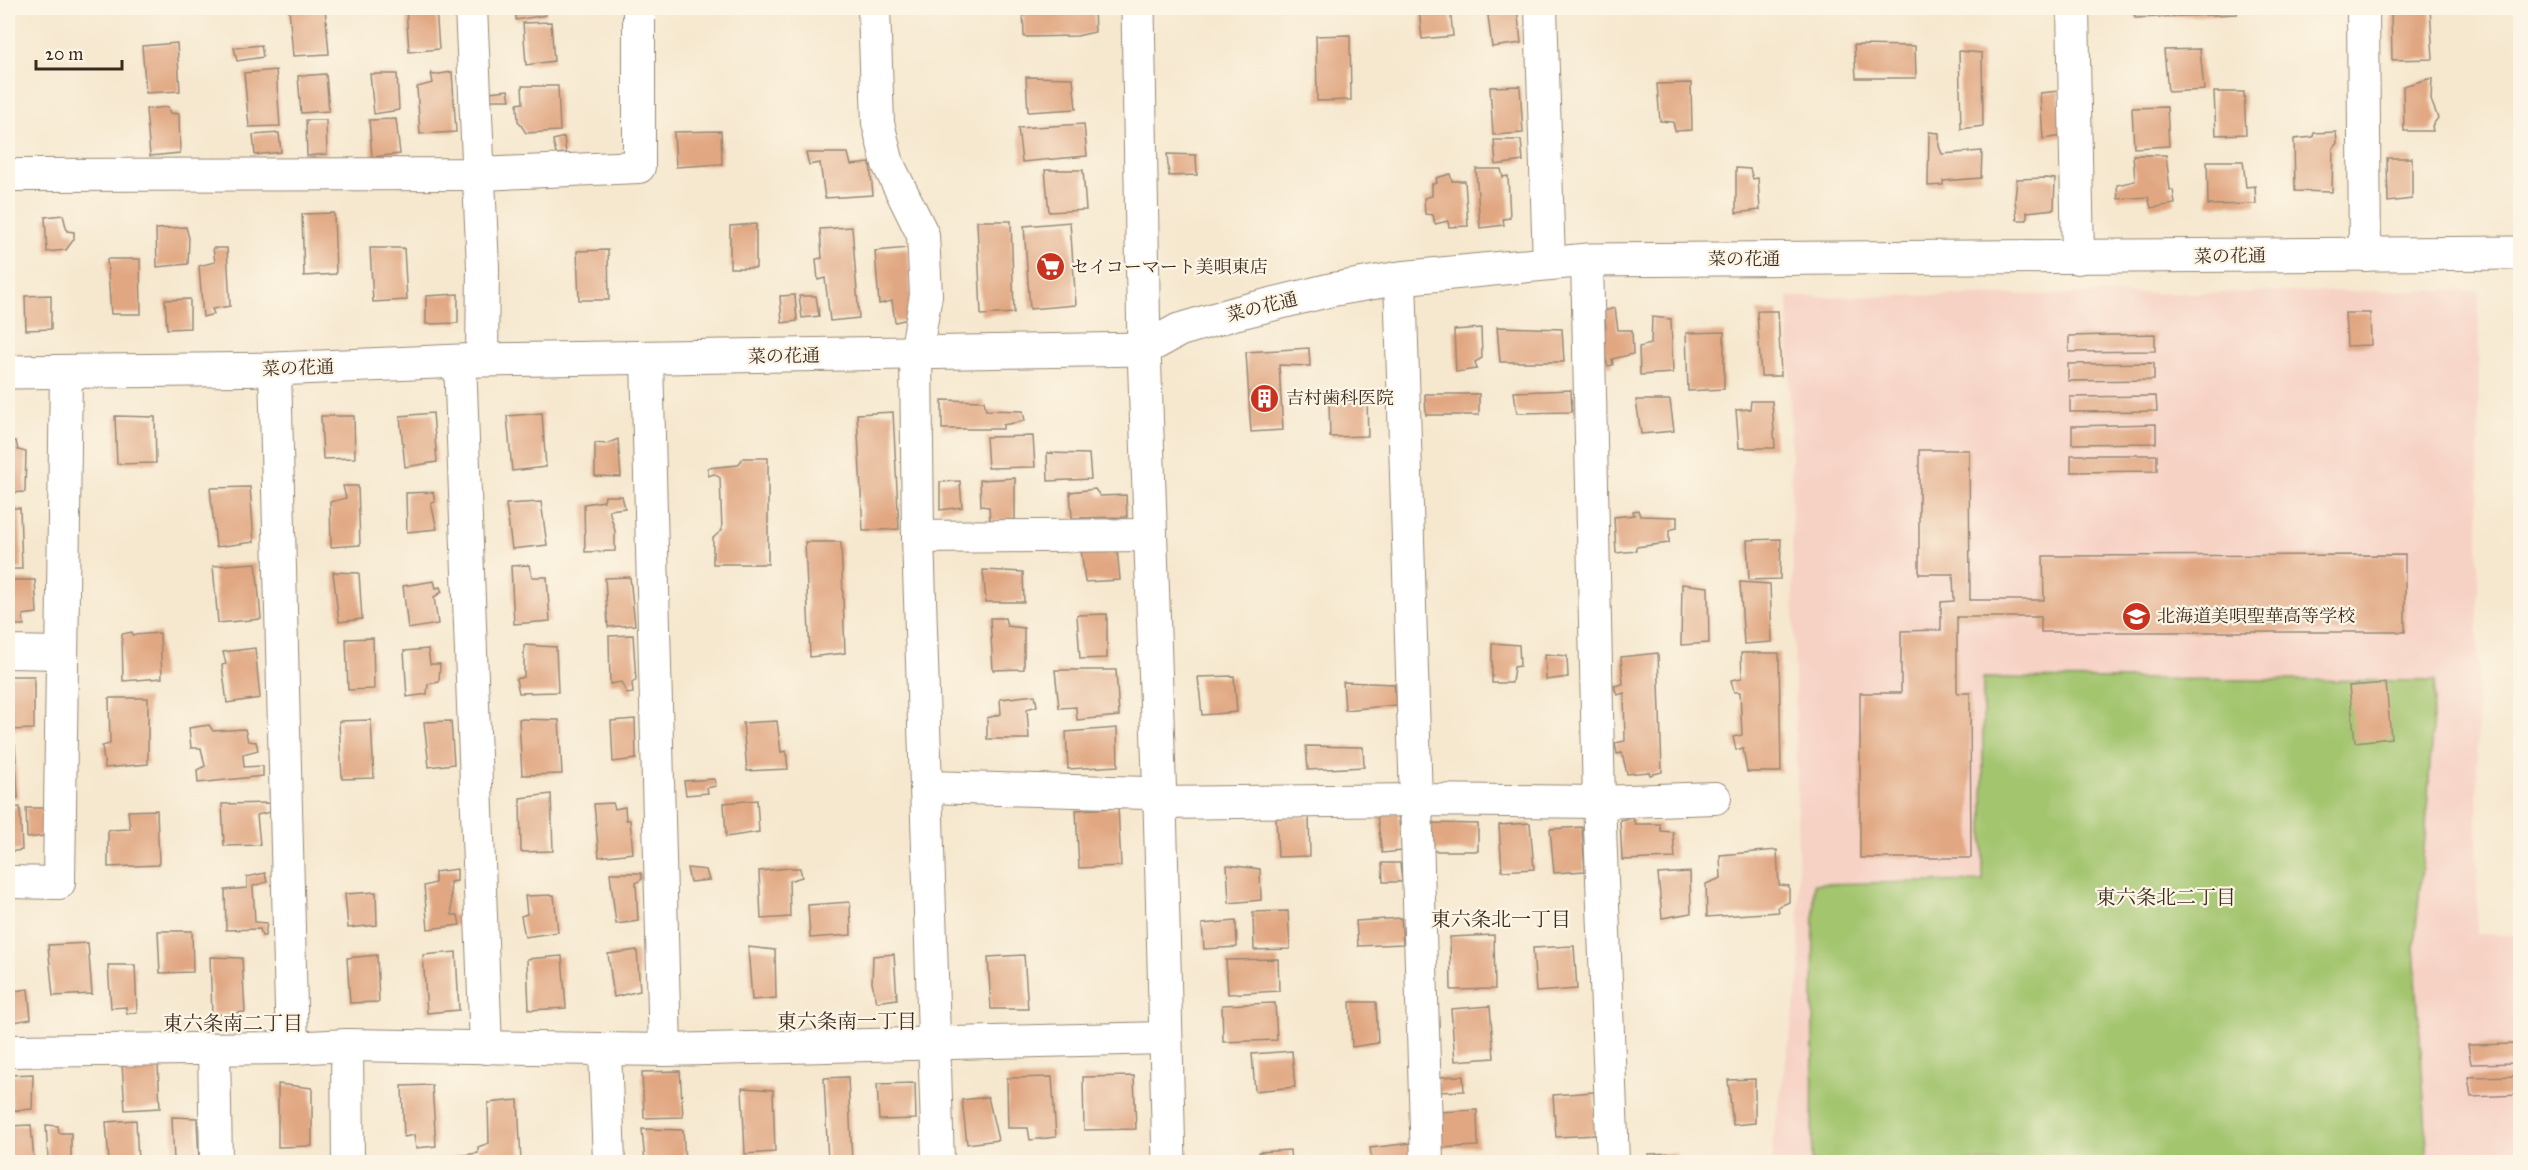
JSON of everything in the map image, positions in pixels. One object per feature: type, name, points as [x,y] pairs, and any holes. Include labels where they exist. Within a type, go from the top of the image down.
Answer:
[{"type":"street","points":[[471,8],[480,174],[471,361],[486,1048]]},
{"type":"street","points":[[8,175],[480,174],[639,167],[639,8]]},
{"type":"street","points":[[874,8],[878,123],[888,164],[923,235],[926,296],[916,354],[918,537],[938,1162]]},
{"type":"street","points":[[1138,8],[1144,349],[1160,802],[1169,1162]]},
{"type":"street","points":[[1541,8],[1549,263]]},
{"type":"street","points":[[2073,8],[2078,258]]},
{"type":"street","points":[[2363,8],[2366,255]]},
{"type":"street","name":"菜の花通","points":[[8,372],[275,369],[471,361],[1144,349],[1179,330],[1236,313],[1330,290],[1400,278],[1587,260],[2520,253]]},
{"type":"street","points":[[1587,260],[1599,802],[1613,1162]]},
{"type":"street","points":[[1400,278],[1427,1162]]},
{"type":"street","points":[[647,359],[665,1050]]},
{"type":"street","points":[[275,369],[292,1048]]},
{"type":"street","points":[[8,882],[59,883],[66,371]]},
{"type":"street","points":[[918,537],[1151,534]]},
{"type":"street","points":[[8,652],[62,653]]},
{"type":"street","points":[[927,787],[1148,793],[1160,802],[1416,800],[1599,802],[1715,798]]},
{"type":"street","points":[[8,1052],[292,1048],[347,1045],[665,1050],[1165,1038]]},
{"type":"street","points":[[347,1045],[348,1162]]},
{"type":"street","points":[[214,1049],[216,1162]]},
{"type":"street","points":[[605,1050],[609,1162]]},
{"type":"shaded area","name":"北海道美唄聖華高等学校","points":[[2479,290],[2477,934],[2520,935],[2520,1162],[1772,1162],[1773,1140],[1800,973],[1788,297]]},
{"type":"green space","points":[[1983,678],[2435,681],[2426,828],[2414,946],[2428,1162],[1812,1162],[1814,884],[1983,881]]},
{"type":"building","points":[[289,8],[325,8],[329,54],[293,56]]},
{"type":"building","points":[[406,8],[436,8],[439,49],[409,52]]},
{"type":"building","points":[[515,8],[546,8],[546,15],[516,20]]},
{"type":"building","points":[[1023,8],[1094,8],[1095,32],[1077,36],[1024,37]]},
{"type":"building","points":[[1419,8],[1450,8],[1453,36],[1422,39]]},
{"type":"building","points":[[1487,8],[1517,8],[1521,43],[1492,47]]},
{"type":"building","points":[[2134,8],[2236,8],[2237,14],[2135,18]]},
{"type":"building","points":[[2391,8],[2430,8],[2433,59],[2392,60]]},
{"type":"building","points":[[551,22],[554,61],[526,65],[523,23]]},
{"type":"building","points":[[1350,35],[1351,100],[1317,101],[1316,36]]},
{"type":"building","points":[[177,43],[180,91],[146,93],[142,46]]},
{"type":"building","points":[[261,45],[263,57],[237,61],[234,48]]},
{"type":"building","points":[[1854,45],[1915,46],[1916,78],[1856,78]]},
{"type":"building","points":[[2200,49],[2204,90],[2168,92],[2164,50]]},
{"type":"building","points":[[1959,51],[1982,53],[1983,126],[1961,129]]},
{"type":"building","points":[[276,70],[280,126],[249,127],[244,73]]},
{"type":"building","points":[[452,72],[456,132],[420,134],[417,87],[433,83],[431,73],[434,75]]},
{"type":"building","points":[[326,74],[329,111],[301,113],[298,76]]},
{"type":"building","points":[[370,74],[397,74],[399,110],[374,114]]},
{"type":"building","points":[[1026,77],[1073,78],[1076,109],[1028,112]]},
{"type":"building","points":[[2432,78],[2431,100],[2438,118],[2432,126],[2433,131],[2404,131],[2403,86]]},
{"type":"building","points":[[1691,83],[1692,130],[1675,131],[1673,122],[1660,121],[1657,84]]},
{"type":"building","points":[[522,86],[558,86],[560,131],[526,133],[518,121],[517,104],[523,103]]},
{"type":"building","points":[[1520,86],[1523,133],[1493,135],[1490,87]]},
{"type":"building","points":[[508,90],[510,100],[490,100],[489,92]]},
{"type":"building","points":[[2059,91],[2062,136],[2043,139],[2040,93]]},
{"type":"building","points":[[2214,92],[2244,92],[2246,134],[2216,135]]},
{"type":"building","points":[[168,107],[170,113],[179,114],[180,153],[150,156],[146,109]]},
{"type":"building","points":[[2167,107],[2169,146],[2134,148],[2132,108]]},
{"type":"building","points":[[396,119],[400,154],[372,157],[369,120]]},
{"type":"building","points":[[306,120],[326,120],[327,154],[307,156]]},
{"type":"building","points":[[1084,124],[1087,156],[1022,162],[1018,128]]},
{"type":"building","points":[[721,131],[722,164],[676,167],[674,132]]},
{"type":"building","points":[[1929,132],[1939,133],[1939,146],[1942,154],[1982,151],[1981,178],[1943,181],[1943,185],[1928,186]]},
{"type":"building","points":[[2336,132],[2337,143],[2333,148],[2332,192],[2295,191],[2294,139],[2313,137],[2314,133]]},
{"type":"building","points":[[279,133],[281,152],[255,155],[253,135]]},
{"type":"building","points":[[564,137],[566,153],[556,154],[553,140]]},
{"type":"building","points":[[1494,140],[1521,140],[1523,161],[1496,165]]},
{"type":"building","points":[[806,153],[848,153],[851,165],[870,163],[873,195],[825,198],[820,163],[809,165]]},
{"type":"building","points":[[1167,154],[1196,155],[1197,175],[1169,176]]},
{"type":"building","points":[[2133,155],[2166,155],[2170,190],[2173,190],[2175,204],[2151,208],[2148,197],[2118,199],[2117,185],[2135,181]]},
{"type":"building","points":[[2387,158],[2412,158],[2412,199],[2388,202]]},
{"type":"building","points":[[2207,161],[2243,161],[2246,187],[2255,186],[2256,204],[2208,205]]},
{"type":"building","points":[[1736,168],[1750,169],[1753,179],[1758,178],[1760,210],[1736,213]]},
{"type":"building","points":[[1476,169],[1501,169],[1503,177],[1508,176],[1510,218],[1503,219],[1504,225],[1480,228]]},
{"type":"building","points":[[1045,170],[1083,170],[1086,210],[1049,212]]},
{"type":"building","points":[[1450,174],[1452,181],[1465,181],[1468,226],[1449,227],[1448,221],[1435,224],[1433,215],[1425,214],[1424,198],[1432,196],[1432,184],[1437,183],[1436,178]]},
{"type":"building","points":[[2017,179],[2055,179],[2054,209],[2027,212],[2027,220],[2017,220],[2015,199]]},
{"type":"building","points":[[334,213],[336,274],[304,276],[302,214]]},
{"type":"building","points":[[63,215],[67,231],[74,232],[74,239],[66,250],[47,252],[45,217]]},
{"type":"building","points":[[977,221],[1011,221],[1014,313],[981,315]]},
{"type":"building","name":"セイコーマート美唄東店","points":[[1070,222],[1076,305],[1030,309],[1024,226]]},
{"type":"building","points":[[756,224],[756,268],[730,268],[730,226]]},
{"type":"building","points":[[186,227],[189,238],[188,264],[157,267],[156,229]]},
{"type":"building","points":[[852,227],[859,318],[830,321],[825,278],[818,280],[816,259],[822,258],[820,229]]},
{"type":"building","points":[[213,248],[227,248],[230,306],[212,309],[214,314],[203,317],[199,266],[215,262]]},
{"type":"building","points":[[370,248],[404,248],[407,300],[373,302]]},
{"type":"building","points":[[908,248],[913,318],[895,322],[892,301],[879,304],[875,251]]},
{"type":"building","points":[[608,250],[609,300],[579,300],[577,251]]},
{"type":"building","points":[[107,259],[140,259],[141,314],[111,314]]},
{"type":"building","points":[[458,294],[458,323],[426,324],[426,296]]},
{"type":"building","points":[[51,295],[51,329],[26,330],[25,296]]},
{"type":"building","points":[[795,295],[797,321],[782,323],[780,296]]},
{"type":"building","points":[[799,296],[816,296],[819,316],[802,318]]},
{"type":"building","points":[[190,299],[190,328],[167,329],[165,300]]},
{"type":"building","points":[[1615,308],[1618,330],[1632,330],[1633,354],[1612,359],[1613,365],[1608,366],[1605,357],[1601,358],[1599,332],[1606,328],[1604,311]]},
{"type":"building","points":[[1757,311],[1778,311],[1781,376],[1761,376]]},
{"type":"building","points":[[2345,313],[2370,313],[2371,345],[2347,346]]},
{"type":"building","points":[[1652,317],[1671,319],[1673,373],[1640,375],[1639,347],[1651,344]]},
{"type":"building","points":[[1497,327],[1562,329],[1564,362],[1500,362]]},
{"type":"building","points":[[1481,328],[1482,358],[1475,362],[1477,369],[1456,372],[1454,330]]},
{"type":"building","points":[[1724,332],[1724,389],[1688,391],[1686,333]]},
{"type":"building","points":[[2155,334],[2155,351],[2069,352],[2069,336]]},
{"type":"building","name":"吉村歯科医院","points":[[1309,348],[1310,366],[1279,365],[1283,430],[1251,432],[1246,352]]},
{"type":"building","points":[[2154,363],[2154,380],[2068,381],[2068,364]]},
{"type":"building","points":[[1571,390],[1572,412],[1517,413],[1514,392]]},
{"type":"building","points":[[1425,394],[1479,394],[1479,415],[1426,415]]},
{"type":"building","points":[[2156,396],[2157,411],[2070,412],[2070,397]]},
{"type":"building","points":[[942,400],[984,401],[986,410],[1023,411],[1025,421],[1003,425],[1003,429],[942,429]]},
{"type":"building","points":[[1636,400],[1670,400],[1674,431],[1641,434]]},
{"type":"building","points":[[1367,401],[1368,436],[1330,437],[1329,402]]},
{"type":"building","points":[[1751,401],[1772,401],[1775,448],[1739,448],[1736,410],[1750,409]]},
{"type":"building","points":[[893,412],[899,529],[863,531],[857,414]]},
{"type":"building","points":[[433,413],[437,462],[405,467],[400,416]]},
{"type":"building","points":[[542,413],[546,467],[512,471],[507,416]]},
{"type":"building","points":[[115,416],[155,417],[156,463],[117,464]]},
{"type":"building","points":[[321,416],[354,416],[355,458],[323,459]]},
{"type":"building","points":[[2156,424],[2156,443],[2072,444],[2072,426]]},
{"type":"building","points":[[1033,436],[1035,467],[988,468],[986,437]]},
{"type":"building","points":[[618,439],[621,477],[595,476],[595,443],[606,444]]},
{"type":"building","points":[[8,441],[16,441],[18,450],[26,452],[25,492],[8,493]]},
{"type":"building","points":[[1919,450],[1969,450],[1970,600],[2044,600],[2043,556],[2405,555],[2405,632],[2041,632],[2041,617],[1957,617],[1957,693],[1970,693],[1971,858],[1860,858],[1860,693],[1901,693],[1901,631],[1941,630],[1941,602],[1954,601],[1953,574],[1919,574]]},
{"type":"building","points":[[1047,453],[1089,454],[1091,479],[1048,481]]},
{"type":"building","points":[[2071,455],[2157,455],[2157,471],[2071,472]]},
{"type":"building","points":[[743,458],[768,458],[768,564],[713,564],[713,538],[722,530],[720,478],[714,474],[708,476],[708,468],[738,465]]},
{"type":"building","points":[[1015,478],[1015,520],[990,521],[989,507],[981,506],[980,480]]},
{"type":"building","points":[[960,481],[962,507],[940,510],[940,482]]},
{"type":"building","points":[[343,486],[358,486],[360,545],[331,547],[330,502],[346,498]]},
{"type":"building","points":[[250,487],[254,542],[216,547],[210,488]]},
{"type":"building","points":[[1095,489],[1100,496],[1126,495],[1127,517],[1072,518],[1070,492]]},
{"type":"building","points":[[433,492],[435,502],[431,503],[437,529],[407,532],[406,493]]},
{"type":"building","points":[[605,496],[622,496],[625,508],[609,510],[615,531],[615,551],[585,552],[584,504],[604,501]]},
{"type":"building","points":[[541,502],[547,545],[512,549],[506,504]]},
{"type":"building","points":[[8,508],[20,508],[22,569],[8,569]]},
{"type":"building","points":[[1638,510],[1640,516],[1677,517],[1677,528],[1669,530],[1669,543],[1636,547],[1636,551],[1616,553],[1614,517],[1634,515],[1633,511]]},
{"type":"building","points":[[1781,539],[1780,579],[1749,580],[1747,540]]},
{"type":"building","points":[[805,542],[841,542],[845,653],[810,657]]},
{"type":"building","points":[[1081,549],[1117,549],[1120,580],[1085,582]]},
{"type":"building","points":[[256,563],[261,619],[218,623],[213,566]]},
{"type":"building","points":[[529,565],[532,577],[547,577],[550,621],[514,624],[511,566]]},
{"type":"building","points":[[983,570],[1023,572],[1024,602],[986,602]]},
{"type":"building","points":[[333,572],[359,573],[362,619],[339,622]]},
{"type":"building","points":[[630,577],[635,625],[608,627],[605,578]]},
{"type":"building","points":[[35,580],[37,613],[23,615],[24,625],[8,625],[9,581]]},
{"type":"building","points":[[434,581],[436,588],[440,587],[442,592],[434,597],[438,624],[408,629],[403,586]]},
{"type":"building","points":[[1740,582],[1770,584],[1772,642],[1744,644]]},
{"type":"building","points":[[1682,584],[1708,587],[1709,643],[1681,645]]},
{"type":"building","points":[[1107,614],[1107,658],[1080,659],[1077,615]]},
{"type":"building","points":[[990,618],[1005,618],[1007,626],[1024,628],[1024,669],[993,670]]},
{"type":"building","points":[[132,632],[133,635],[160,633],[162,678],[123,681],[122,634]]},
{"type":"building","points":[[633,635],[636,680],[632,683],[633,693],[627,694],[621,682],[610,684],[609,636]]},
{"type":"building","points":[[373,638],[374,689],[348,690],[346,639]]},
{"type":"building","points":[[1492,643],[1519,645],[1520,666],[1514,667],[1512,683],[1492,683]]},
{"type":"building","points":[[524,645],[556,647],[558,692],[519,693],[516,679],[524,677]]},
{"type":"building","points":[[255,648],[260,698],[227,703],[222,665],[226,664],[223,652]]},
{"type":"building","points":[[428,649],[430,664],[440,664],[439,682],[428,684],[427,694],[407,697],[404,651]]},
{"type":"building","points":[[1658,653],[1662,772],[1650,775],[1649,772],[1627,774],[1622,753],[1617,754],[1615,743],[1625,741],[1624,693],[1617,695],[1614,686],[1623,684],[1621,657]]},
{"type":"building","points":[[1741,653],[1779,653],[1781,772],[1747,772],[1743,748],[1736,750],[1733,737],[1742,735],[1740,692],[1734,692],[1731,680],[1742,678]]},
{"type":"building","points":[[1545,654],[1567,656],[1568,677],[1546,680]]},
{"type":"building","points":[[1055,670],[1116,670],[1119,716],[1077,720],[1076,707],[1059,708]]},
{"type":"building","points":[[8,676],[34,676],[34,729],[8,730]]},
{"type":"building","points":[[1234,676],[1237,712],[1202,715],[1198,677]]},
{"type":"building","points":[[1343,682],[1394,684],[1397,705],[1345,710]]},
{"type":"building","points":[[2386,683],[2391,738],[2355,742],[2349,686]]},
{"type":"building","points":[[1035,695],[1037,706],[1027,709],[1029,739],[987,739],[987,718],[1001,714],[1000,699]]},
{"type":"building","points":[[109,698],[148,698],[148,764],[105,768],[102,746],[110,744]]},
{"type":"building","points":[[519,719],[559,720],[562,774],[522,775]]},
{"type":"building","points":[[635,719],[636,759],[613,762],[611,721]]},
{"type":"building","points":[[371,720],[374,778],[342,779],[339,721]]},
{"type":"building","points":[[451,721],[454,764],[429,767],[424,722]]},
{"type":"building","points":[[777,721],[781,752],[786,751],[788,769],[747,771],[743,723]]},
{"type":"building","points":[[209,725],[213,731],[245,729],[248,741],[256,742],[258,750],[243,754],[244,767],[263,766],[263,776],[198,783],[197,770],[205,766],[201,748],[191,748],[189,728]]},
{"type":"building","points":[[1117,728],[1118,766],[1068,769],[1066,732]]},
{"type":"building","points":[[8,745],[15,745],[18,798],[8,798]]},
{"type":"building","points":[[1306,746],[1363,747],[1364,767],[1308,770]]},
{"type":"building","points":[[714,779],[716,786],[707,788],[708,793],[686,795],[684,781]]},
{"type":"building","points":[[551,794],[553,851],[521,852],[520,798]]},
{"type":"building","points":[[757,800],[759,832],[726,837],[724,803]]},
{"type":"building","points":[[269,803],[271,812],[257,815],[260,845],[224,846],[222,804]]},
{"type":"building","points":[[613,803],[615,809],[625,807],[626,820],[630,820],[633,853],[599,857],[594,804]]},
{"type":"building","points":[[20,807],[22,850],[8,852],[8,808]]},
{"type":"building","points":[[26,808],[44,808],[44,836],[27,838]]},
{"type":"building","points":[[1118,808],[1121,866],[1079,868],[1076,810]]},
{"type":"building","points":[[157,810],[159,865],[108,867],[108,830],[130,829],[128,811]]},
{"type":"building","points":[[1398,812],[1402,851],[1382,853],[1377,815]]},
{"type":"building","points":[[1309,816],[1310,856],[1278,857],[1276,818]]},
{"type":"building","points":[[1633,818],[1635,824],[1660,824],[1661,831],[1673,832],[1675,858],[1622,860],[1620,820]]},
{"type":"building","points":[[1430,823],[1478,824],[1478,851],[1430,851]]},
{"type":"building","points":[[1530,823],[1534,869],[1502,871],[1499,825]]},
{"type":"building","points":[[1582,827],[1585,871],[1554,873],[1550,829]]},
{"type":"building","points":[[1777,850],[1779,885],[1789,886],[1789,902],[1778,907],[1779,912],[1707,917],[1706,884],[1721,878],[1720,855]]},
{"type":"building","points":[[1382,863],[1400,863],[1402,882],[1383,882]]},
{"type":"building","points":[[1227,865],[1260,869],[1261,900],[1229,903]]},
{"type":"building","points":[[687,868],[706,870],[709,880],[690,882]]},
{"type":"building","points":[[800,868],[802,877],[789,881],[790,917],[761,919],[759,871]]},
{"type":"building","points":[[457,869],[457,881],[450,882],[452,915],[458,915],[460,925],[428,929],[424,886],[435,883],[435,872]]},
{"type":"building","points":[[1690,872],[1691,913],[1662,918],[1658,874]]},
{"type":"building","points":[[265,873],[267,882],[253,886],[255,922],[267,923],[265,936],[262,936],[260,929],[226,930],[225,890],[247,888],[247,877]]},
{"type":"building","points":[[610,873],[641,873],[642,879],[636,883],[638,921],[616,924]]},
{"type":"building","points":[[376,892],[377,925],[348,928],[345,894]]},
{"type":"building","points":[[554,895],[558,932],[525,937],[521,916],[527,914],[525,896]]},
{"type":"building","points":[[850,902],[851,935],[810,938],[808,905]]},
{"type":"building","points":[[1288,911],[1290,949],[1254,950],[1253,912]]},
{"type":"building","points":[[1401,918],[1403,944],[1358,946],[1356,921]]},
{"type":"building","points":[[1236,921],[1237,947],[1204,949],[1202,924]]},
{"type":"building","points":[[158,931],[192,931],[193,972],[160,973]]},
{"type":"building","points":[[1494,935],[1495,989],[1451,990],[1450,937]]},
{"type":"building","points":[[88,943],[92,994],[53,996],[48,945]]},
{"type":"building","points":[[1574,946],[1577,989],[1536,992],[1533,948]]},
{"type":"building","points":[[748,947],[775,950],[776,998],[752,1000]]},
{"type":"building","points":[[637,950],[640,991],[614,997],[608,954]]},
{"type":"building","points":[[456,952],[459,1010],[427,1013],[423,955]]},
{"type":"building","points":[[894,954],[897,999],[877,1002],[872,983],[873,956]]},
{"type":"building","points":[[377,955],[379,1002],[350,1003],[347,958]]},
{"type":"building","points":[[1024,955],[1028,1009],[991,1009],[988,957]]},
{"type":"building","points":[[562,956],[566,1008],[529,1010],[527,959]]},
{"type":"building","points":[[210,957],[242,958],[245,1012],[212,1015]]},
{"type":"building","points":[[1278,959],[1279,991],[1228,994],[1226,960]]},
{"type":"building","points":[[108,965],[135,965],[137,1012],[127,1014],[126,1007],[111,1008]]},
{"type":"building","points":[[28,989],[31,1019],[8,1023],[8,992]]},
{"type":"building","points":[[1350,1002],[1376,1002],[1378,1043],[1352,1047]]},
{"type":"building","points":[[1275,1003],[1277,1040],[1223,1042],[1222,1005]]},
{"type":"building","points":[[1490,1006],[1494,1058],[1455,1061],[1451,1009]]},
{"type":"building","points":[[2520,1044],[2520,1063],[2471,1064],[2468,1045]]},
{"type":"building","points":[[1292,1051],[1295,1087],[1255,1091],[1252,1054]]},
{"type":"building","points":[[158,1063],[160,1108],[125,1110],[122,1064]]},
{"type":"building","points":[[680,1071],[683,1117],[644,1118],[642,1072]]},
{"type":"building","points":[[33,1074],[32,1109],[12,1111],[10,1075]]},
{"type":"building","points":[[1134,1076],[1136,1129],[1084,1130],[1083,1077]]},
{"type":"building","points":[[1463,1076],[1464,1091],[1437,1092],[1437,1077]]},
{"type":"building","points":[[2520,1076],[2520,1095],[2471,1097],[2468,1077]]},
{"type":"building","points":[[848,1077],[852,1162],[828,1162],[824,1078]]},
{"type":"building","points":[[1052,1077],[1056,1137],[1030,1140],[1028,1128],[1008,1128],[1007,1078]]},
{"type":"building","points":[[1755,1079],[1755,1123],[1733,1125],[1728,1080]]},
{"type":"building","points":[[915,1083],[916,1119],[879,1120],[877,1084]]},
{"type":"building","points":[[278,1084],[312,1088],[312,1146],[278,1147]]},
{"type":"building","points":[[432,1085],[436,1146],[416,1148],[414,1135],[404,1137],[402,1086]]},
{"type":"building","points":[[742,1088],[773,1090],[775,1152],[745,1154]]},
{"type":"building","points":[[1594,1092],[1597,1135],[1556,1137],[1553,1095]]},
{"type":"building","points":[[988,1097],[998,1140],[967,1144],[962,1100]]},
{"type":"building","points":[[518,1100],[521,1162],[451,1162],[451,1157],[478,1153],[478,1147],[489,1143],[488,1103]]},
{"type":"building","points":[[1477,1110],[1478,1146],[1439,1148],[1438,1112]]},
{"type":"building","points":[[172,1117],[197,1118],[199,1162],[174,1162]]},
{"type":"building","points":[[136,1120],[138,1162],[109,1162],[106,1122]]},
{"type":"building","points":[[31,1125],[34,1162],[8,1162],[8,1126]]},
{"type":"building","points":[[46,1125],[58,1126],[59,1133],[71,1133],[71,1159],[48,1158]]},
{"type":"building","points":[[642,1129],[683,1130],[685,1162],[645,1162]]},
{"type":"building","points":[[1411,1143],[1413,1162],[1372,1162],[1370,1148]]},
{"type":"building","points":[[1290,1150],[1291,1162],[1259,1162],[1259,1152]]},
{"type":"building","points":[[1676,1153],[1677,1162],[1649,1162],[1648,1154]]},
{"type":"place","name":"セイコーマート美唄東店","points":[[1050,267]]},
{"type":"place","name":"吉村歯科医院","points":[[1265,398]]},
{"type":"place","name":"北海道美唄聖華高等学校","points":[[2136,616]]},
{"type":"district","name":"東六条北二丁目","points":[[2166,897]]},
{"type":"district","name":"東六条北一丁目","points":[[1501,919]]},
{"type":"district","name":"東六条南一丁目","points":[[847,1021]]},
{"type":"district","name":"東六条南二丁目","points":[[233,1023]]}]
